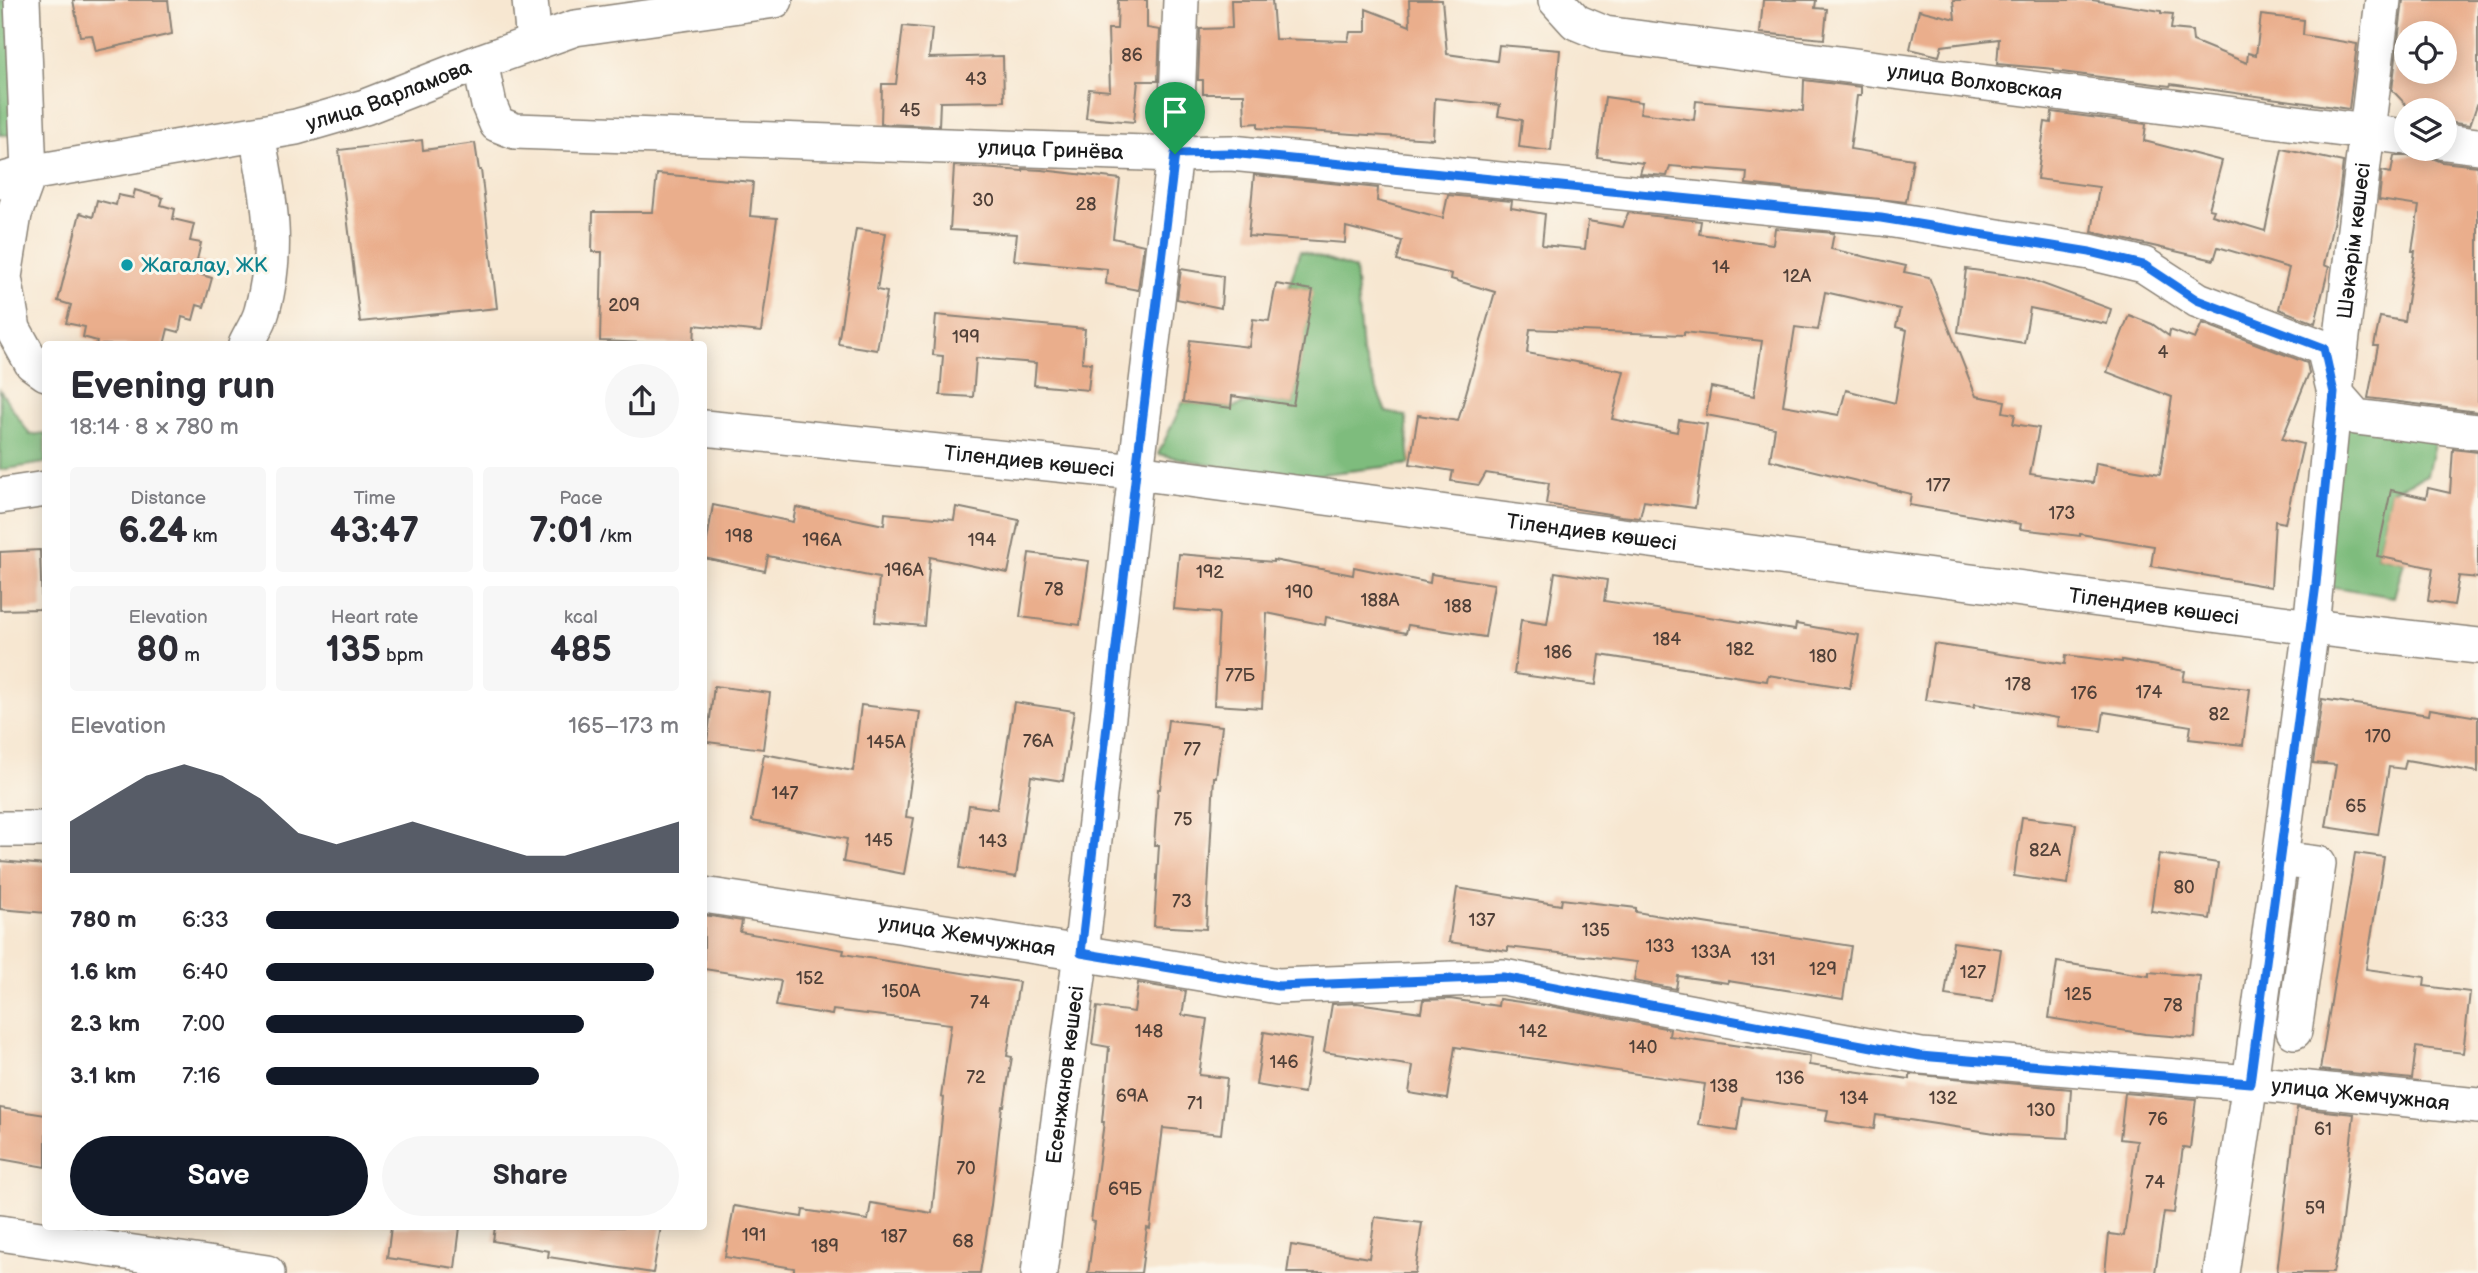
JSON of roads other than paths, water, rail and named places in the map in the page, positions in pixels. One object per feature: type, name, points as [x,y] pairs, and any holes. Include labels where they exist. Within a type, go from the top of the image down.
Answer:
[{"type":"street","points":[[22,0],[14,214],[4,276],[13,329],[32,363],[42,370]]},
{"type":"street","points":[[530,0],[534,43]]},
{"type":"street","name":"улица Варламова","points":[[15,177],[296,127],[365,107],[575,28],[775,0]]},
{"type":"street","name":"Есенжанов көшесі","points":[[1040,1273],[1081,953],[1175,154],[1181,0]]},
{"type":"street","name":"улица Волховская","points":[[1556,0],[1576,22],[1605,34],[2394,135]]},
{"type":"street","name":"Шәкәрім көшесі","points":[[2221,1273],[2250,1083],[2311,627],[2334,393],[2383,0]]},
{"type":"street","name":"улица Гринёва","points":[[480,62],[492,115],[497,124],[514,131],[1175,154],[1231,153],[1881,218],[2090,252],[2144,265],[2197,300],[2324,348],[2334,393]]},
{"type":"street","points":[[248,341],[262,313],[273,256],[269,194],[257,135]]},
{"type":"street","points":[[2457,143],[2478,146]]},
{"type":"street","points":[[2334,393],[2356,417],[2478,432]]},
{"type":"street","name":"Тілендиев көшесі","points":[[707,428],[1136,472],[2311,627],[2478,646]]},
{"type":"street","points":[[0,496],[42,490]]},
{"type":"street","points":[[0,829],[42,829]]},
{"type":"street","points":[[2280,859],[2318,864],[2294,1031]]},
{"type":"street","name":"улица Жемчужная","points":[[707,895],[1278,986],[1503,977],[1920,1056],[2250,1083],[2478,1106]]},
{"type":"street","points":[[0,1233],[267,1273]]},
{"type":"place","name":"Жагалау, ЖК","points":[[127,265]]}]
